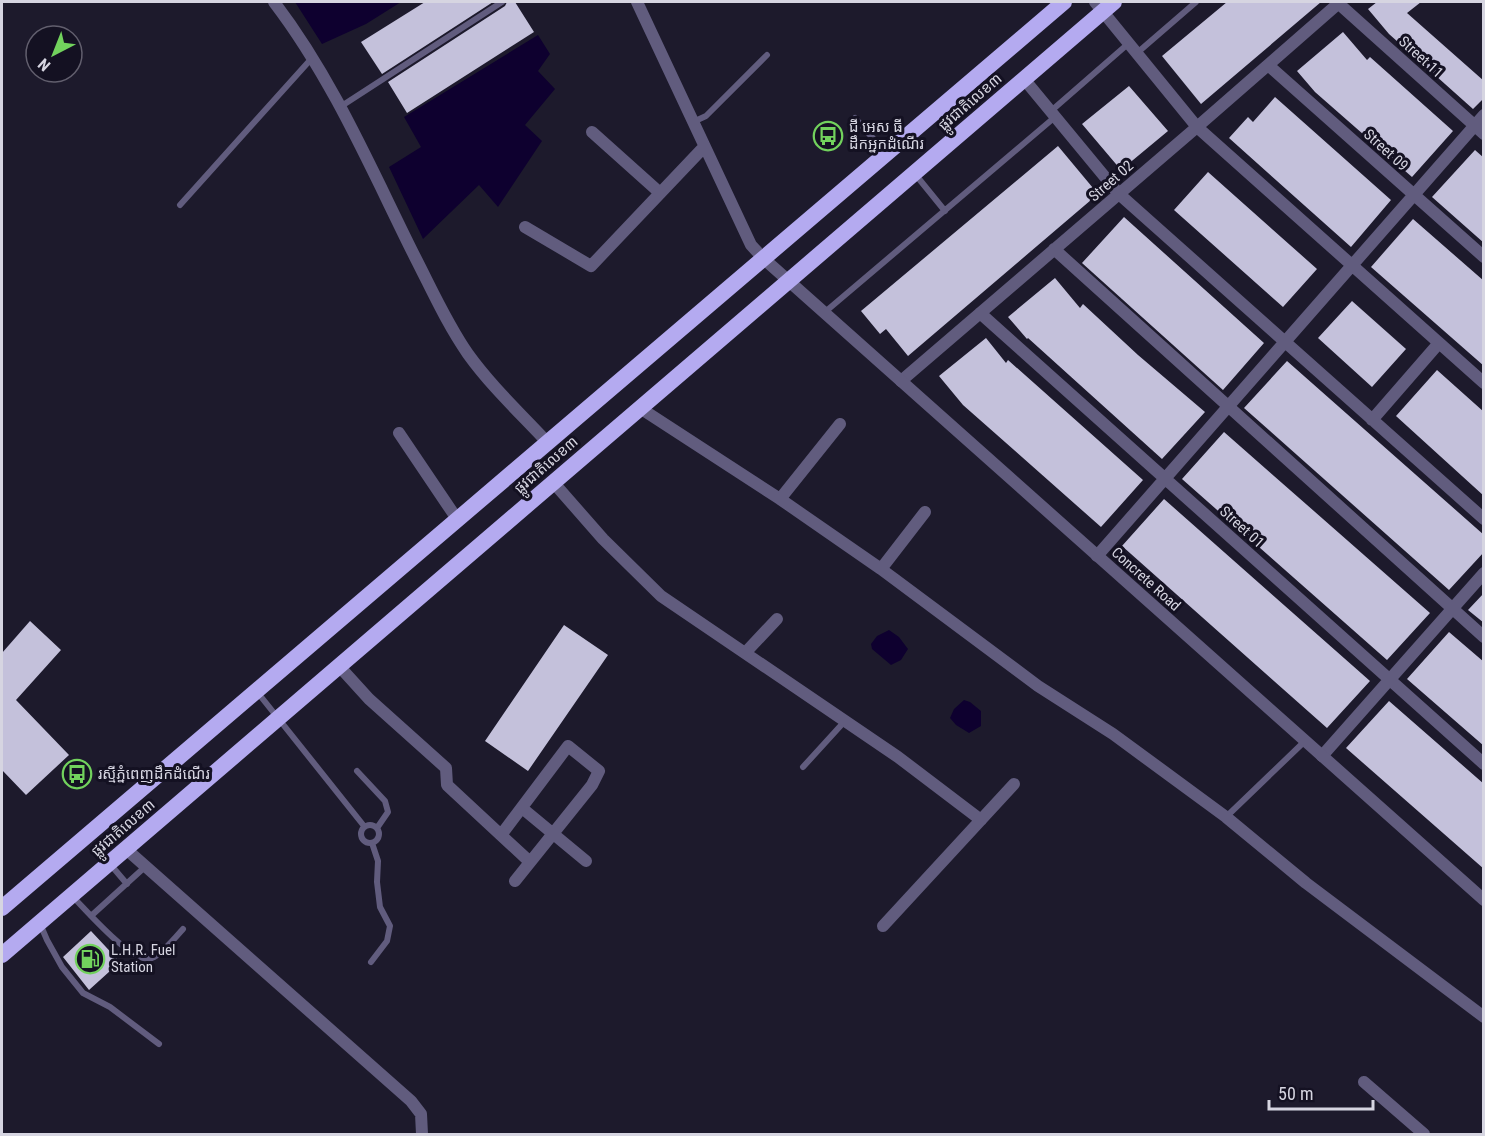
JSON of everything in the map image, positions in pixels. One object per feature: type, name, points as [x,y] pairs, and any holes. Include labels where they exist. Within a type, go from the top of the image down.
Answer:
[{"type":"highway","name":"ផ្លូវជាតិលេខ៣","points":[[2,908],[1064,2]]},
{"type":"highway","name":"ផ្លូវជាតិលេខ៣","points":[[2,955],[1024,79],[1104,5]]},
{"type":"street","points":[[274,2],[312,57],[438,302],[467,352],[493,386],[547,442]]},
{"type":"street","name":"Concrete Road","points":[[637,2],[751,244],[763,258],[1484,900]]},
{"type":"street","name":"Street 02","points":[[901,381],[1339,2]]},
{"type":"street","name":"Street 11","points":[[1339,2],[1479,129]]},
{"type":"street","points":[[1104,5],[1133,48],[1197,127],[1484,383]]},
{"type":"street","name":"Street 09","points":[[1268,64],[1484,257]]},
{"type":"street","points":[[1024,79],[1119,194],[1484,519]]},
{"type":"street","points":[[1097,556],[1414,195],[1479,129],[1484,115]]},
{"type":"street","points":[[592,132],[659,192]]},
{"type":"street","points":[[525,226],[591,266],[704,147]]},
{"type":"street","points":[[1054,249],[1484,637]]},
{"type":"street","name":"Street 01","points":[[980,313],[1484,764]]},
{"type":"street","points":[[1372,420],[1439,343]]},
{"type":"street","points":[[640,408],[780,500],[880,569],[1038,686],[1113,734],[1226,816],[1306,883],[1484,1017]]},
{"type":"street","points":[[780,500],[840,424]]},
{"type":"street","points":[[399,433],[457,519]]},
{"type":"street","points":[[553,483],[603,539],[661,596],[898,757],[981,820]]},
{"type":"street","points":[[880,569],[925,512]]},
{"type":"street","points":[[1322,756],[1484,573]]},
{"type":"street","points":[[745,653],[777,619]]},
{"type":"street","points":[[339,666],[369,699],[446,768],[447,785],[530,862]]},
{"type":"street","points":[[501,835],[568,746],[599,771],[592,785],[515,881]]},
{"type":"street","points":[[883,926],[1014,784]]},
{"type":"street","points":[[522,808],[586,861]]},
{"type":"street","points":[[126,849],[411,1101],[421,1114],[422,1134]]},
{"type":"street","points":[[1364,1082],[1424,1134]]},
{"type":"lane","points":[[340,108],[502,2]]},
{"type":"lane","points":[[824,313],[945,211],[1053,114],[1133,48],[1196,2]]},
{"type":"lane","points":[[693,122],[706,116],[766,55]]},
{"type":"lane","points":[[180,205],[312,57]]},
{"type":"lane","points":[[855,118],[886,153]]},
{"type":"lane","points":[[914,173],[945,211]]},
{"type":"lane","points":[[256,690],[364,826]]},
{"type":"lane","points":[[803,768],[844,722]]},
{"type":"lane","points":[[1226,816],[1305,741]]},
{"type":"lane","points":[[357,771],[385,801],[388,812],[377,828],[378,837],[372,843]]},
{"type":"lane","points":[[372,843],[361,838],[361,830],[364,826],[371,824],[377,828]]},
{"type":"lane","points":[[372,843],[378,861],[377,882],[380,907],[390,926],[387,940],[372,962]]},
{"type":"lane","points":[[109,863],[127,884]]},
{"type":"lane","points":[[92,916],[146,866]]},
{"type":"lane","points":[[72,895],[131,954],[144,960],[154,958],[183,929]]},
{"type":"lane","points":[[40,922],[62,967],[83,993],[110,1007],[159,1044]]},
{"type":"shaded area","points":[[295,2],[401,2],[366,24],[322,44]]},
{"type":"shaded area","points":[[538,35],[550,54],[538,71],[555,89],[525,125],[542,141],[498,207],[479,185],[423,239],[389,167],[421,147],[404,117]]},
{"type":"shaded area","points":[[889,630],[899,637],[908,649],[901,660],[891,665],[872,649],[871,644],[877,636]]},
{"type":"shaded area","points":[[964,700],[981,711],[981,726],[969,733],[950,718],[954,709]]},
{"type":"building","points":[[425,2],[493,2],[382,74],[361,42]]},
{"type":"building","points":[[507,2],[515,2],[534,32],[407,113],[388,82],[505,6]]},
{"type":"building","points":[[1227,2],[1321,2],[1201,104],[1162,56]]},
{"type":"building","points":[[1377,2],[1421,2],[1407,13],[1484,81],[1484,98],[1473,109],[1389,34],[1368,9]]},
{"type":"building","points":[[1343,32],[1367,60],[1370,57],[1453,131],[1412,177],[1315,92],[1297,71]]},
{"type":"building","points":[[1129,86],[1168,131],[1121,170],[1082,124]]},
{"type":"building","points":[[1275,97],[1391,200],[1351,247],[1229,138],[1248,117],[1253,122]]},
{"type":"building","points":[[1058,146],[1098,194],[908,356],[886,329],[880,334],[861,311]]},
{"type":"building","points":[[1475,150],[1484,158],[1484,243],[1432,197]]},
{"type":"building","points":[[1208,172],[1317,269],[1283,307],[1174,210]]},
{"type":"building","points":[[1124,217],[1264,343],[1223,390],[1082,263]]},
{"type":"building","points":[[1413,219],[1484,281],[1484,366],[1371,267]]},
{"type":"building","points":[[1055,278],[1080,308],[1083,304],[1205,412],[1162,459],[1027,339],[1008,317]]},
{"type":"building","points":[[1352,301],[1406,349],[1372,387],[1318,338]]},
{"type":"building","points":[[986,338],[1006,363],[1008,360],[1143,480],[1101,527],[963,405],[939,376]]},
{"type":"building","points":[[1287,361],[1484,535],[1484,552],[1449,590],[1244,408]]},
{"type":"building","points":[[1437,370],[1484,412],[1484,496],[1396,416]]},
{"type":"building","points":[[1224,432],[1430,613],[1387,660],[1182,479]]},
{"type":"building","points":[[1164,499],[1370,681],[1327,728],[1122,546]]},
{"type":"building","points":[[1484,593],[1484,623],[1468,610]]},
{"type":"building","points":[[30,621],[61,650],[16,700],[69,755],[26,795],[2,770],[2,653]]},
{"type":"building","points":[[564,625],[608,655],[528,771],[485,741]]},
{"type":"building","points":[[1449,632],[1484,662],[1484,746],[1407,679]]},
{"type":"building","points":[[1389,701],[1484,784],[1484,869],[1346,748]]},
{"type":"building","points":[[91,931],[120,962],[89,990],[63,957]]},
{"type":"place","name":"ជី អេស ធី ដឹកអ្នកដំណើរ","points":[[828,136]]},
{"type":"place","name":"រស្មីភ្នំពេញដឹកដំណើរ","points":[[77,774]]},
{"type":"place","name":"L.H.R. Fuel Station","points":[[90,959]]}]
